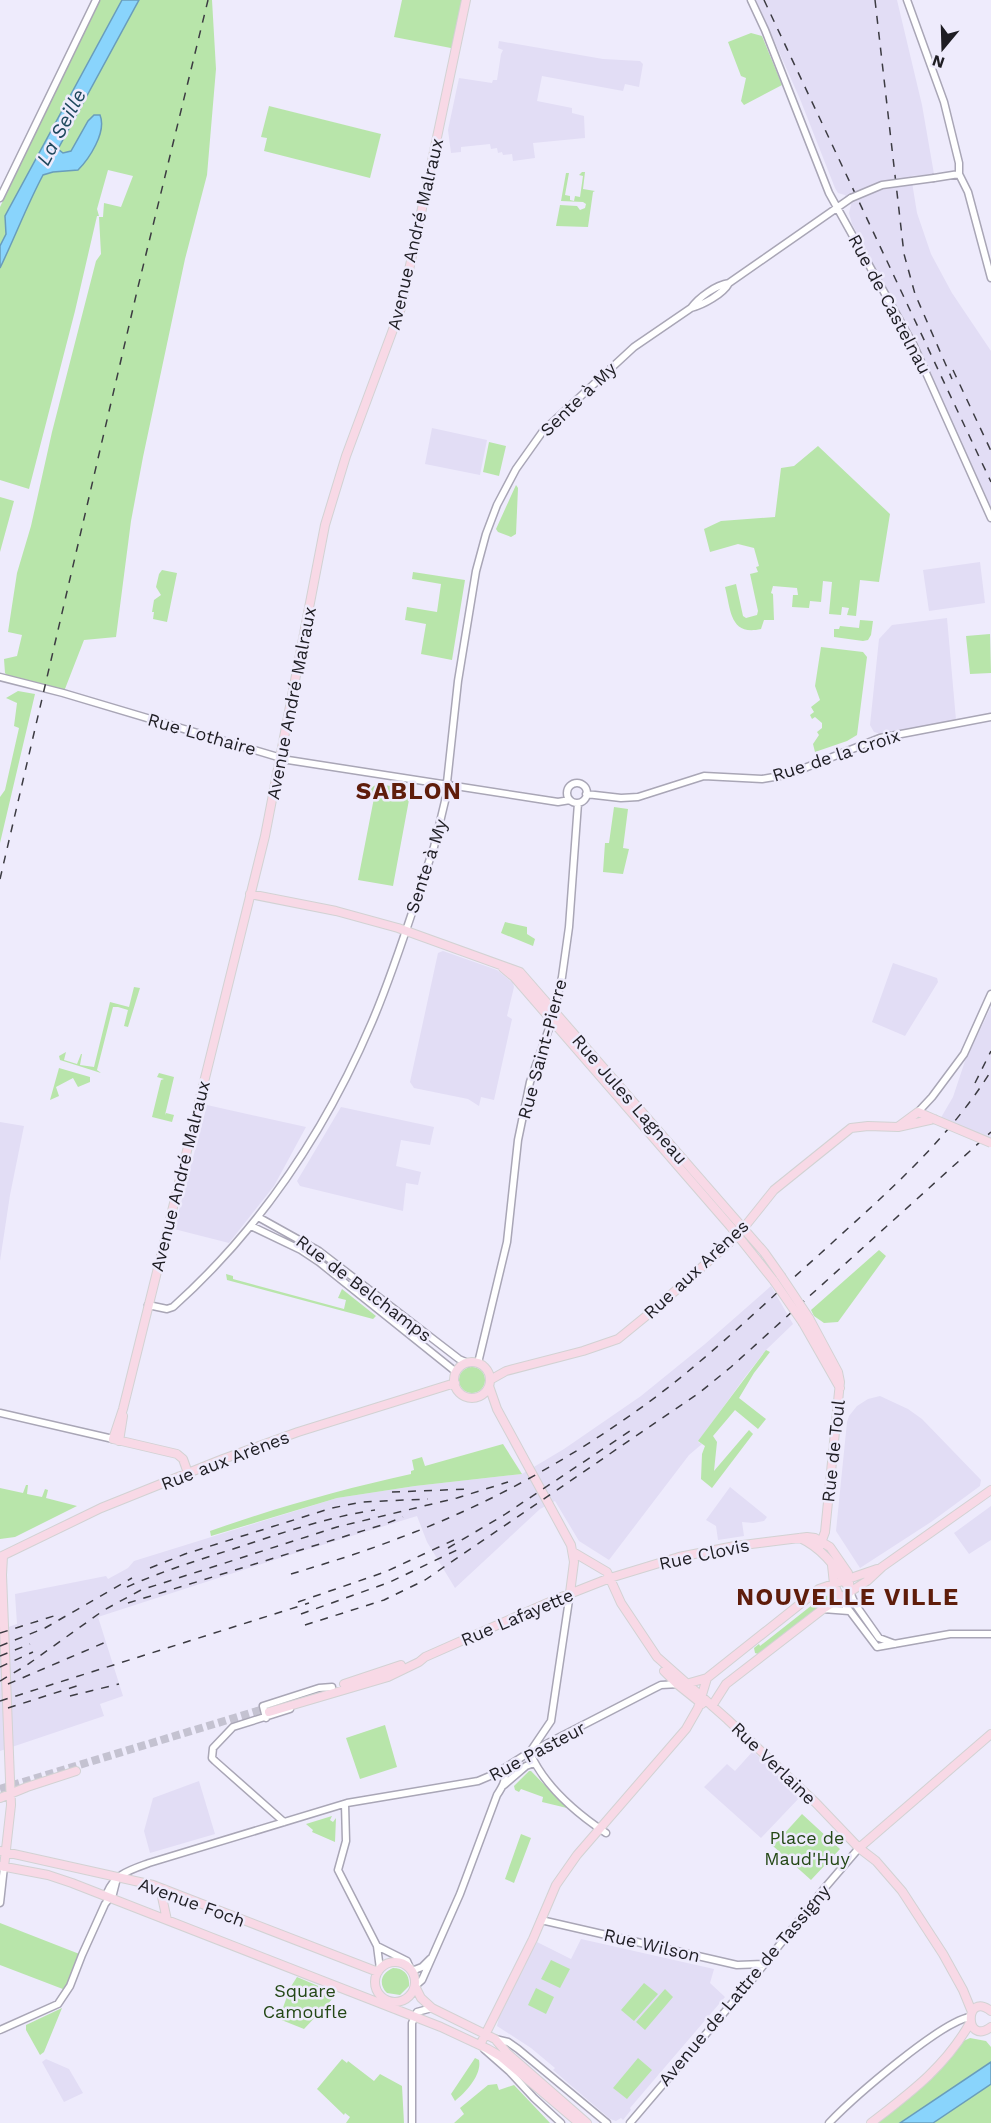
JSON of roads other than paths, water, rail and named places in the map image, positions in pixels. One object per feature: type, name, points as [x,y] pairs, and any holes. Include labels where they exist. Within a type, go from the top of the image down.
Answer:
[{"type":"main road","name":"Avenue André Malraux","points":[[116,1440],[265,836],[325,525],[346,456],[401,308],[466,0]]},
{"type":"main road","name":"Rue Jules Lagneau","points":[[250,894],[336,911],[405,930],[520,972],[704,1190]]},
{"type":"main road","name":"Rue Jules Lagneau","points":[[500,966],[514,977],[704,1190]]},
{"type":"main road","points":[[921,1113],[991,1143]]},
{"type":"main road","points":[[915,1124],[921,1113]]},
{"type":"main road","points":[[898,1127],[921,1113]]},
{"type":"main road","name":"Rue aux Arènes","points":[[489,1379],[506,1371],[584,1351],[618,1339],[741,1232],[774,1190],[851,1128],[868,1125],[898,1127],[934,1119]]},
{"type":"main road","points":[[704,1190],[741,1232]]},
{"type":"main road","name":"Rue de Toul","points":[[741,1232],[806,1320],[840,1388],[826,1514],[818,1543]]},
{"type":"main road","points":[[497,1409],[485,1400],[478,1397],[467,1397],[459,1392],[455,1383],[456,1372],[468,1363],[478,1363],[489,1379],[497,1409],[573,1552],[570,1593]]},
{"type":"main road","points":[[478,1397],[482,1394],[489,1379]]},
{"type":"main road","name":"Rue aux Arènes","points":[[1,1556],[103,1507],[188,1473],[298,1432],[455,1383]]},
{"type":"main road","points":[[116,1440],[177,1454],[183,1459],[188,1473]]},
{"type":"main road","points":[[664,1671],[677,1684],[712,1706],[726,1684],[823,1609],[867,1581],[882,1567],[991,1490]]},
{"type":"main road","name":"Rue Clovis","points":[[610,1578],[698,1553],[799,1538],[818,1543]]},
{"type":"main road","points":[[818,1543],[831,1547],[848,1573],[846,1580]]},
{"type":"main road","points":[[818,1543],[832,1565],[846,1580],[850,1592]]},
{"type":"main road","points":[[573,1552],[604,1570],[621,1603],[657,1657],[700,1700]]},
{"type":"main road","points":[[1,1556],[11,1794],[2,1866]]},
{"type":"main road","points":[[832,1565],[834,1584],[840,1598]]},
{"type":"main road","points":[[686,1684],[706,1678],[819,1589],[882,1567]]},
{"type":"main road","name":"Rue Lafayette","points":[[266,1711],[367,1683],[418,1658],[610,1578]]},
{"type":"main road","name":"Rue Lafayette","points":[[266,1711],[332,1687],[389,1673]]},
{"type":"main road","points":[[480,2045],[533,1939],[556,1884],[686,1730],[700,1700],[706,1678]]},
{"type":"main road","name":"Rue Verlaine","points":[[712,1706],[816,1803],[859,1848],[876,1861],[902,1891],[963,1990]]},
{"type":"main road","points":[[859,1848],[991,1734]]},
{"type":"main road","points":[[0,1798],[76,1771]]},
{"type":"main road","name":"Avenue Foch","points":[[3,1851],[164,1889],[379,1971]]},
{"type":"main road","name":"Avenue Foch","points":[[2,1866],[60,1879],[388,2003],[480,2045],[505,2060],[579,2123]]},
{"type":"main road","points":[[164,1889],[162,1897],[167,1920]]},
{"type":"main road","points":[[415,1986],[406,1999],[388,2003],[376,1988],[379,1971],[385,1964],[397,1962],[405,1965],[412,1970],[415,1986],[421,1998],[432,2008],[495,2039],[507,2053],[587,2123]]},
{"type":"main road","points":[[959,2043],[971,2017],[987,2008],[963,1990]]},
{"type":"main road","points":[[963,1990],[971,2017],[978,2030]]},
{"type":"main road","points":[[871,2123],[930,2076],[959,2043],[978,2030],[990,2030]]},
{"type":"street","points":[[0,198],[96,0]]},
{"type":"street","name":"Rue de Castelnau","points":[[751,0],[829,193],[914,346],[991,518]]},
{"type":"street","points":[[907,0],[944,102],[959,163],[959,174],[968,192],[991,278]]},
{"type":"street","name":"Sente à My","points":[[148,1305],[167,1309],[173,1307],[201,1282],[251,1226],[298,1161],[356,1058],[379,1005],[437,839],[444,809],[458,681],[477,565],[490,521],[503,492],[531,446],[543,431],[634,347],[691,308],[699,306],[851,198],[882,185],[959,174]]},
{"type":"street","name":"Rue Lothaire","points":[[0,677],[192,730],[280,758],[549,801],[570,800]]},
{"type":"street","name":"Rue de la Croix","points":[[586,794],[638,797],[704,776],[752,779],[780,776],[874,740],[991,717]]},
{"type":"street","points":[[549,801],[561,797],[570,787],[577,784],[585,788],[586,794],[584,800],[578,803],[570,800],[567,793]]},
{"type":"street","name":"Rue Saint-Pierre","points":[[478,1363],[507,1242],[518,1140],[530,1082],[552,1020],[569,927],[578,803]]},
{"type":"street","points":[[921,1113],[964,1054],[991,994]]},
{"type":"street","name":"Rue de Belchamps","points":[[258,1217],[307,1242],[459,1359],[468,1363]]},
{"type":"street","name":"Rue de Belchamps","points":[[251,1226],[301,1250],[456,1372]]},
{"type":"street","points":[[330,1271],[335,1263]]},
{"type":"street","points":[[390,1318],[397,1311]]},
{"type":"street","points":[[0,1413],[116,1440]]},
{"type":"street","points":[[850,1592],[855,1604],[879,1638],[896,1644]]},
{"type":"street","points":[[570,1593],[549,1726],[530,1753],[534,1763],[569,1806],[603,1831]]},
{"type":"street","points":[[840,1598],[877,1647],[950,1634],[991,1634]]},
{"type":"street","points":[[823,1609],[849,1611]]},
{"type":"street","points":[[657,1657],[664,1671],[661,1685]]},
{"type":"street","name":"Rue Pasteur","points":[[284,1822],[345,1804],[469,1784],[497,1773],[530,1753],[661,1685],[686,1684]]},
{"type":"street","points":[[266,1711],[233,1727],[213,1748],[212,1754],[215,1761],[284,1822]]},
{"type":"street","points":[[415,1986],[422,1980],[457,1900],[497,1795],[503,1786],[526,1766],[534,1763]]},
{"type":"street","points":[[503,1786],[504,1768]]},
{"type":"street","points":[[497,1773],[499,1780],[497,1795]]},
{"type":"street","points":[[345,1804],[346,1841],[338,1867],[339,1875],[377,1946],[379,1971]]},
{"type":"street","points":[[0,2030],[58,2004],[62,2000],[109,1897],[107,1893],[118,1877],[148,1863],[284,1822]]},
{"type":"street","name":"Avenue de Lattre de Tassigny","points":[[630,2123],[859,1848]]},
{"type":"street","points":[[0,1903],[2,1866]]},
{"type":"street","name":"Rue Wilson","points":[[541,1920],[737,1965],[764,1964]]},
{"type":"street","points":[[377,1946],[407,1960],[412,1970],[422,1967],[430,1959]]},
{"type":"street","points":[[412,2123],[412,2023],[418,2011],[432,2008]]},
{"type":"street","points":[[829,2123],[853,2099],[906,2057],[945,2029],[964,2018],[971,2017]]},
{"type":"street","points":[[495,2039],[508,2042],[518,2049],[607,2123]]},
{"type":"street","points":[[480,2045],[561,2123]]},
{"type":"water","name":"La Seille","points":[[122,0],[139,0],[58,149],[63,153],[71,151],[88,121],[94,115],[100,115],[102,122],[96,145],[78,170],[43,175],[0,268],[0,246],[6,234],[5,216]]},
{"type":"water","points":[[991,2062],[991,2084],[933,2123],[900,2123]]},
{"type":"tunnel","points":[[0,1789],[267,1708]]},
{"type":"railway","points":[[0,879],[138,287],[208,0]]},
{"type":"railway","points":[[764,0],[991,482]]},
{"type":"railway","points":[[875,0],[904,254],[915,294],[952,379]]},
{"type":"railway","points":[[953,370],[991,451]]},
{"type":"railway","points":[[975,1083],[991,1051]]},
{"type":"railway","points":[[291,1574],[386,1543],[467,1510],[565,1458],[627,1418],[720,1344],[890,1189],[954,1122],[991,1071]]},
{"type":"railway","points":[[305,1625],[384,1600],[425,1580],[699,1393],[731,1367],[991,1132]]},
{"type":"railway","points":[[448,1548],[504,1515],[633,1429]]},
{"type":"railway","points":[[0,1681],[27,1665],[104,1610],[141,1590],[337,1527],[457,1498],[508,1482]]},
{"type":"railway","points":[[392,1492],[470,1489]]},
{"type":"railway","points":[[150,1568],[185,1554],[332,1508],[362,1502],[428,1499]]},
{"type":"railway","points":[[127,1587],[181,1566],[288,1531],[375,1510]]},
{"type":"railway","points":[[128,1603],[403,1517]]},
{"type":"railway","points":[[298,1602],[385,1572],[454,1540]]},
{"type":"railway","points":[[301,1614],[390,1582],[459,1549]]},
{"type":"railway","points":[[0,1646],[45,1628],[132,1578]]},
{"type":"railway","points":[[0,1701],[309,1603]]},
{"type":"railway","points":[[0,1633],[57,1615]]},
{"type":"railway","points":[[8,1684],[106,1642]]},
{"type":"railway","points":[[0,1656],[30,1644]]},
{"type":"railway","points":[[0,1667],[33,1652]]},
{"type":"railway","points":[[8,1708],[83,1684]]},
{"type":"railway","points":[[70,1696],[119,1684]]},
{"type":"district","name":"SABLON","points":[[409,791]]},
{"type":"district","name":"NOUVELLE VILLE","points":[[848,1597]]},
{"type":"park label","name":"Place de Maud'Huy","points":[[807,1847]]},
{"type":"park label","name":"Square Camoufle","points":[[305,2000]]}]
